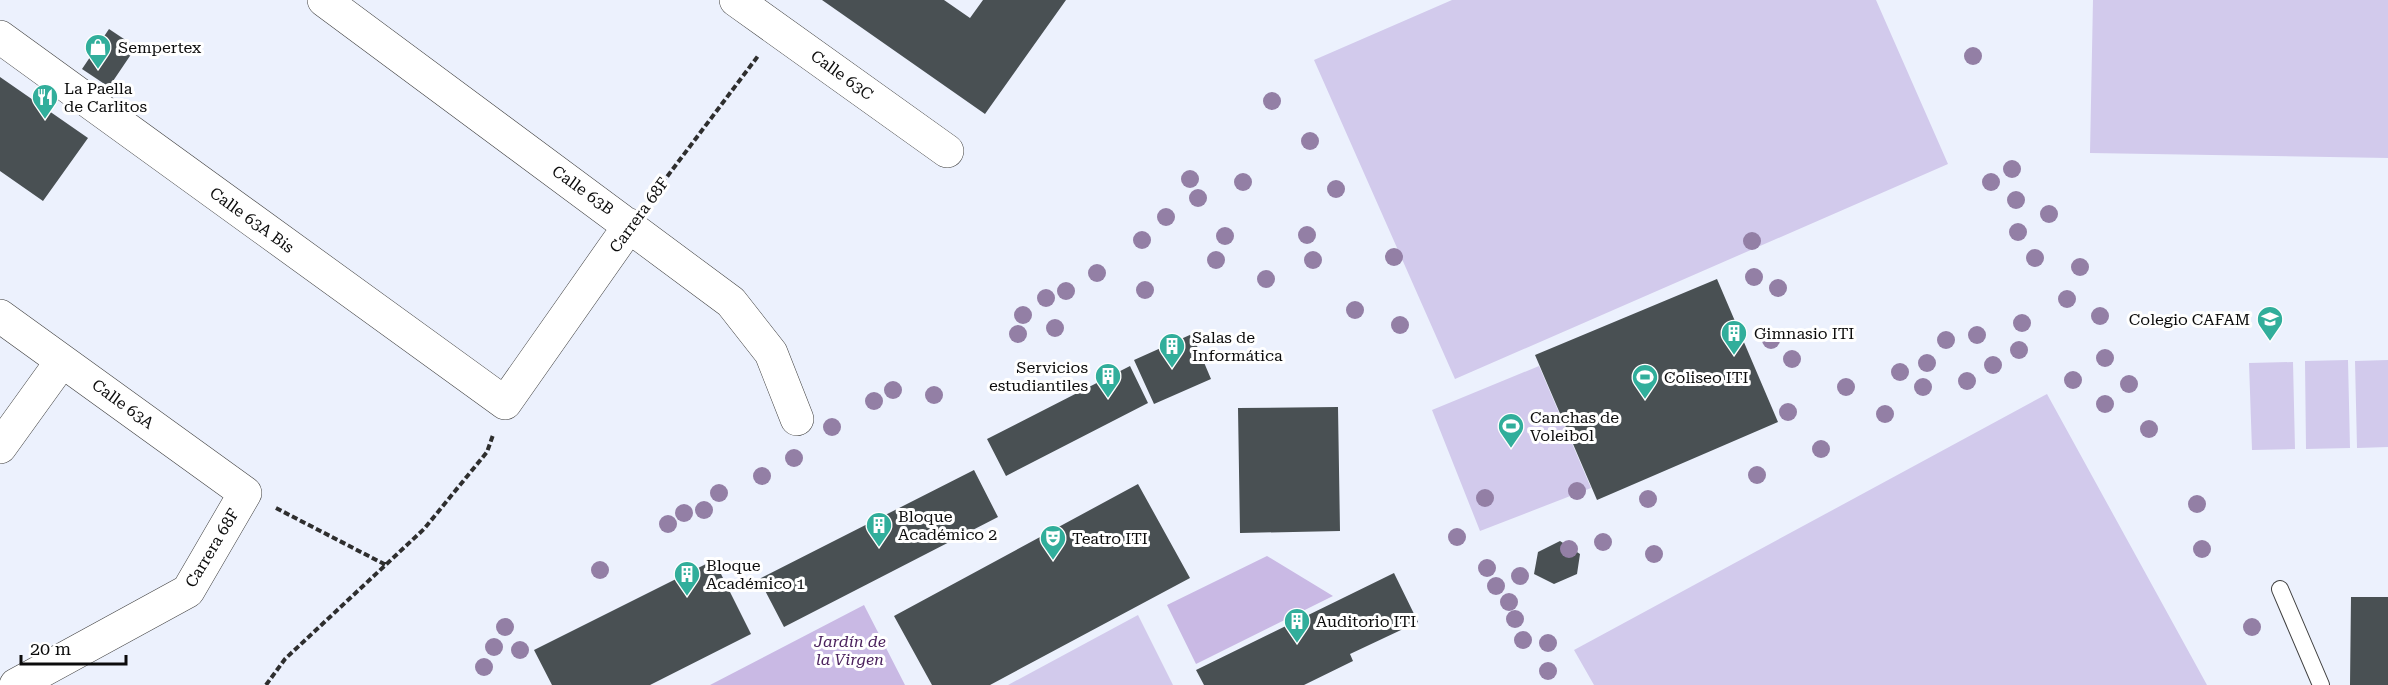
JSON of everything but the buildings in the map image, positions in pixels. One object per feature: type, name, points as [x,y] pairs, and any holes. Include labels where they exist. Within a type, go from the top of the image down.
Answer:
[{"type":"street","name":"Calle 63B","points":[[324,0],[731,302],[771,353],[797,419]]},
{"type":"street","name":"Calle 63C","points":[[736,0],[947,150]]},
{"type":"street","name":"Calle 63A Bis","points":[[0,37],[505,403]]},
{"type":"street","name":"Carrera 68F","points":[[505,403],[630,225]]},
{"type":"street","name":"Calle 63A","points":[[0,316],[246,493]]},
{"type":"street","points":[[0,447],[62,361]]},
{"type":"street","name":"Carrera 68F","points":[[16,685],[188,591],[246,493]]},
{"type":"lane","points":[[2280,589],[2321,685]]},
{"type":"path","name":"Carrera 68F","points":[[630,225],[778,30]]},
{"type":"path","points":[[266,685],[285,659],[424,529],[487,452],[505,403]]},
{"type":"path","points":[[246,493],[386,565]]},
{"type":"green space","points":[[1267,556],[1333,596],[1196,664],[1167,605]]},
{"type":"green space","name":"Jardín de la Virgen","points":[[864,605],[905,685],[710,685]]},
{"type":"shaded area","points":[[1452,0],[1876,0],[1948,164],[1455,379],[1314,60]]},
{"type":"shaded area","points":[[2093,0],[2388,0],[2388,158],[2090,153]]},
{"type":"shaded area","points":[[2348,360],[2350,448],[2306,449],[2305,361]]},
{"type":"shaded area","points":[[2388,360],[2388,447],[2357,448],[2355,361]]},
{"type":"shaded area","points":[[2293,362],[2295,449],[2252,450],[2249,363]]},
{"type":"shaded area","name":"Canchas de Voleibol","points":[[1539,366],[1591,488],[1480,531],[1432,410]]},
{"type":"shaded area","points":[[2047,394],[2207,685],[1594,685],[1574,650]]},
{"type":"shaded area","points":[[1138,615],[1173,685],[1008,685]]},
{"type":"place","name":"Sempertex","points":[[98,70]]},
{"type":"place","name":"La Paella de Carlitos","points":[[45,120]]},
{"type":"place","name":"Colegio CAFAM","points":[[2270,342]]},
{"type":"place","name":"Gimnasio ITI","points":[[1734,356]]},
{"type":"place","name":"Salas de Informática","points":[[1172,369]]},
{"type":"place","name":"Servicios estudiantiles","points":[[1108,399]]},
{"type":"place","name":"Coliseo ITI","points":[[1645,400]]},
{"type":"place","name":"Canchas de Voleibol","points":[[1511,449]]},
{"type":"place","name":"Bloque Académico 2","points":[[879,548]]},
{"type":"place","name":"Teatro ITI","points":[[1053,561]]},
{"type":"place","name":"Bloque Académico 1","points":[[687,597]]},
{"type":"place","name":"Auditorio ITI","points":[[1297,644]]}]
